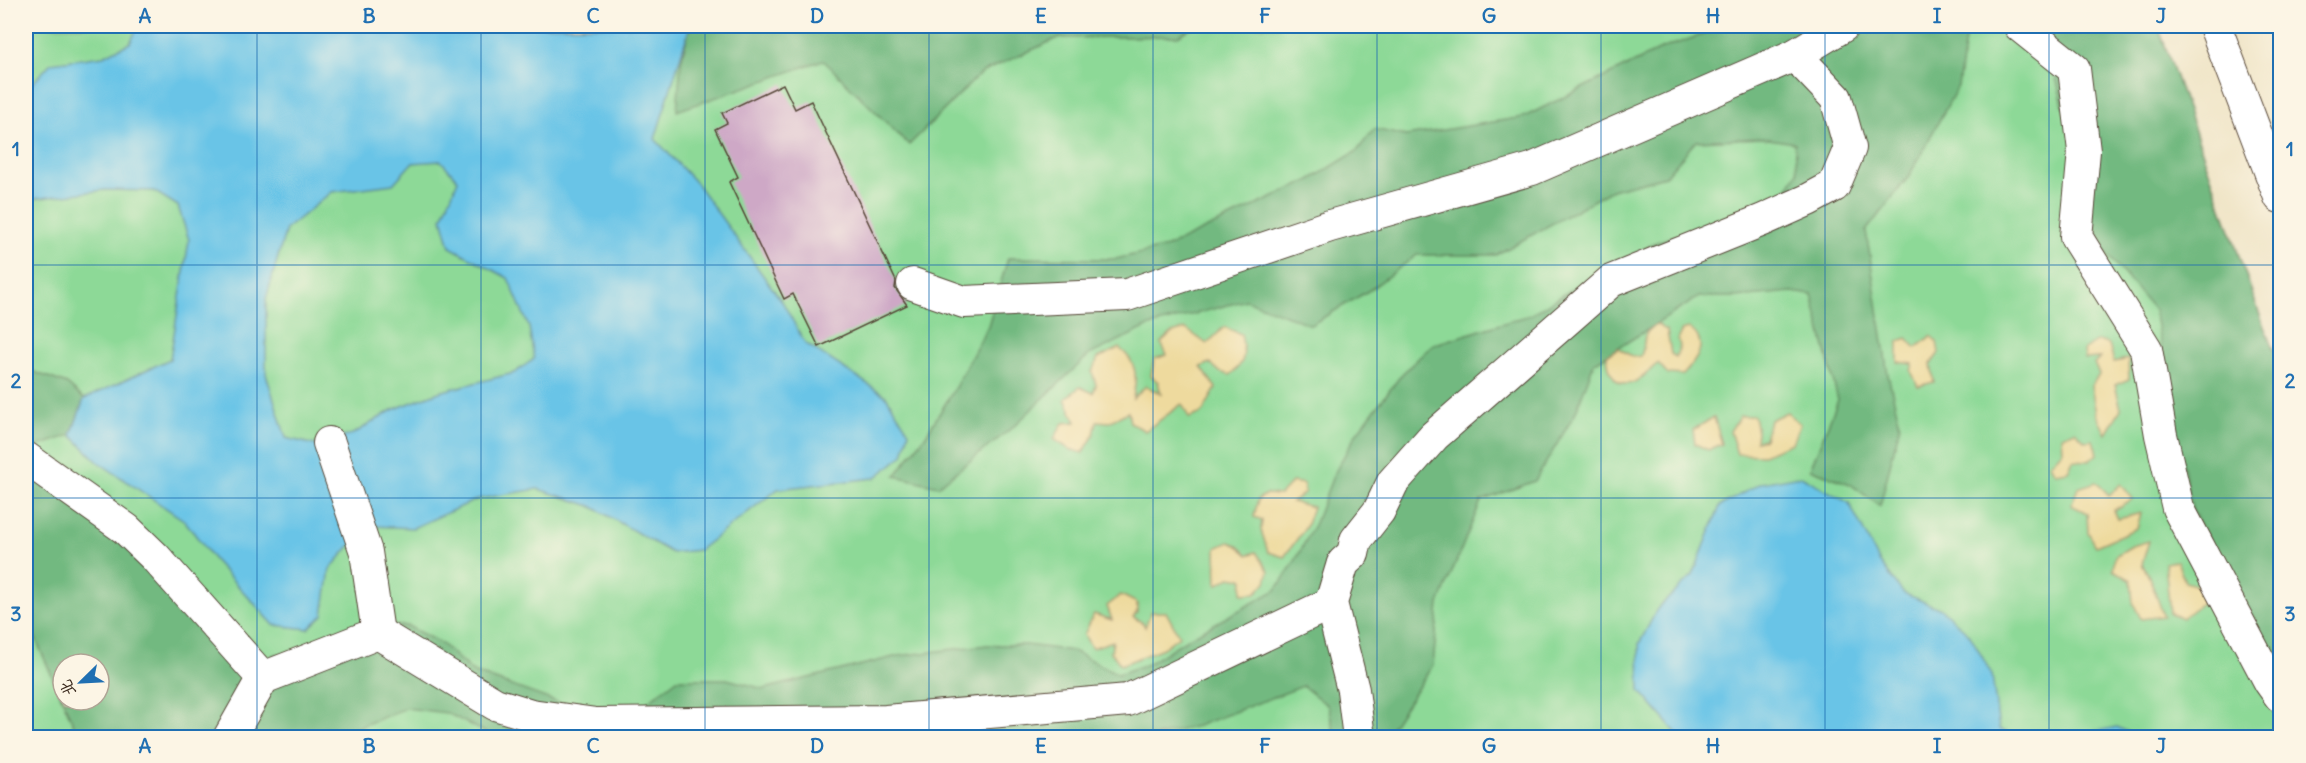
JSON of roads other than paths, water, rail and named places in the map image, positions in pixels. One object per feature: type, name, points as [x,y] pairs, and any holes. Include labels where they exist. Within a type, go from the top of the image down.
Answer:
[{"type":"street","points":[[914,285],[964,302],[1127,295],[1330,226],[1532,169],[1795,55],[1843,26]]},
{"type":"street","points":[[2020,26],[2074,69],[2084,151],[2076,237],[2146,349],[2161,435],[2178,508],[2270,682],[2280,696]]},
{"type":"street","points":[[2215,26],[2280,197]]},
{"type":"street","points":[[1359,738],[1353,690],[1331,603],[1343,563],[1353,554],[1356,540],[1379,511],[1393,482],[1434,436],[1611,281],[1763,220],[1834,186],[1850,148],[1836,98],[1795,55]]},
{"type":"street","points":[[329,443],[366,552],[378,633]]},
{"type":"street","points":[[26,458],[126,529],[155,557],[263,678]]},
{"type":"street","points":[[378,633],[495,704],[531,715],[596,724],[886,721],[1128,700],[1331,603]]},
{"type":"street","points":[[229,738],[263,678],[378,633]]},
{"type":"water","points":[[138,26],[690,26],[655,139],[697,184],[783,303],[805,343],[886,396],[909,432],[903,455],[875,478],[778,489],[699,550],[672,553],[591,506],[538,489],[478,499],[413,528],[374,526],[351,545],[330,569],[323,615],[308,629],[274,625],[214,560],[185,521],[98,462],[71,435],[84,399],[170,359],[189,240],[178,206],[154,191],[105,190],[26,200],[26,90],[51,63],[103,56],[130,43]],"holes":[[[441,161],[458,180],[442,218],[450,247],[508,278],[529,327],[534,359],[514,373],[439,392],[392,410],[355,433],[319,446],[286,438],[266,374],[266,299],[286,229],[332,192],[393,184],[412,163]]]},
{"type":"water","points":[[1801,476],[1849,503],[1879,561],[1903,593],[1941,609],[1970,635],[1992,675],[1999,729],[2017,737],[1680,737],[1640,691],[1639,644],[1658,608],[1693,575],[1720,506],[1761,483]]},
{"type":"water","points":[[2117,727],[2138,737],[2068,737]]}]
